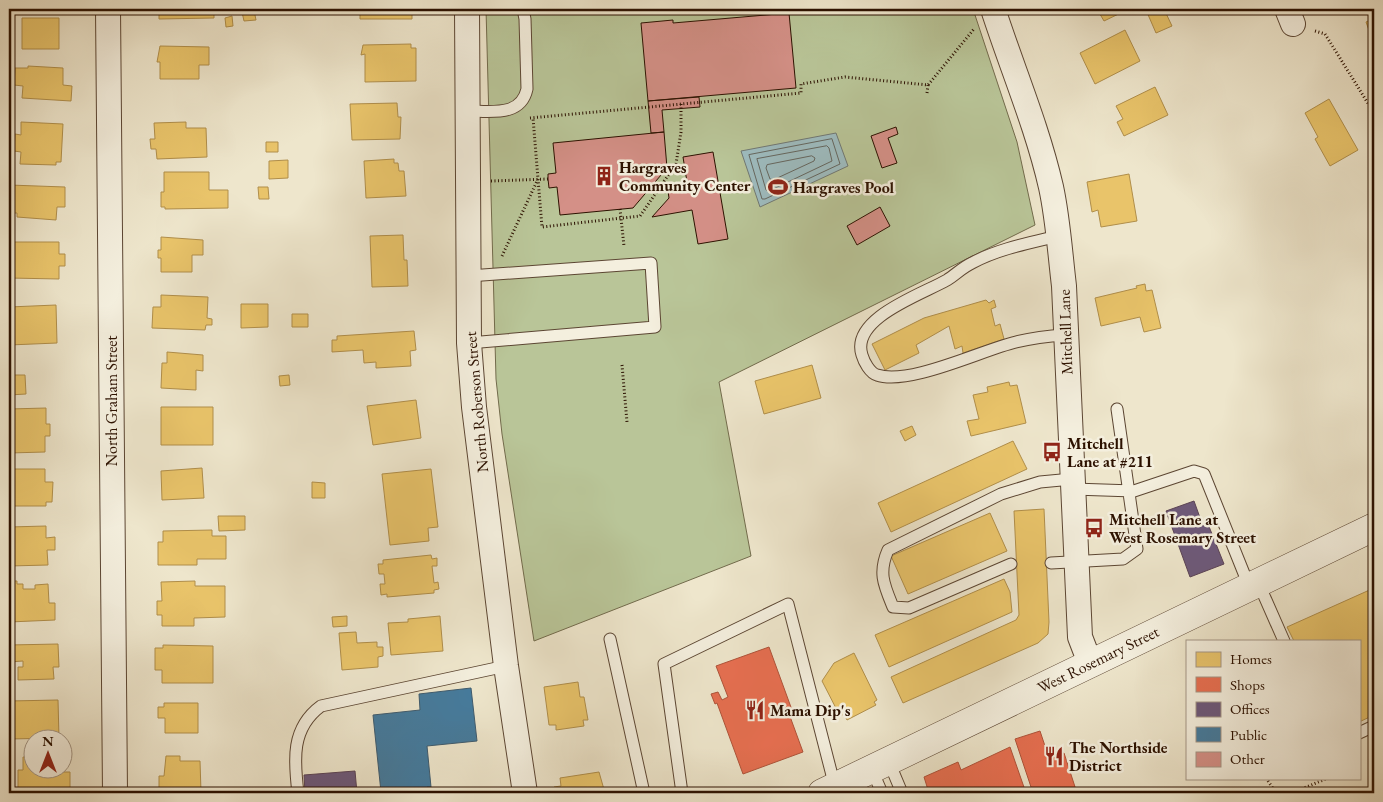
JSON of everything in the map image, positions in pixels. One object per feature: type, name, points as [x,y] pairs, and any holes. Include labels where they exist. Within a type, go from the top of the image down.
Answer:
[{"type":"street","name":"North Graham Street","points":[[108,9],[115,793]]},
{"type":"street","name":"North Roberson Street","points":[[468,9],[470,343],[474,407],[506,666],[525,793]]},
{"type":"street","name":"Mitchell Lane","points":[[993,9],[1051,187],[1064,286],[1080,637],[1090,663]]},
{"type":"street","name":"West Rosemary Street","points":[[829,790],[881,775],[1090,663],[1374,527]]},
{"type":"lane","points":[[468,112],[510,110],[525,98],[527,89],[526,27],[522,9]]},
{"type":"lane","points":[[1058,236],[1011,248],[971,263],[946,280],[902,302],[872,322],[862,336],[861,353],[868,367],[876,375],[894,378],[917,374],[1016,342],[1065,336]]},
{"type":"lane","points":[[469,276],[651,263],[655,327],[470,343]]},
{"type":"lane","points":[[1051,563],[1123,559],[1137,548],[1117,409]]},
{"type":"lane","points":[[1011,564],[909,608],[893,607],[883,585],[882,564],[888,550],[1001,494],[1040,482],[1128,491],[1194,471],[1204,474],[1253,584],[1283,640]]},
{"type":"lane","points":[[682,793],[664,664],[788,604],[829,790]]},
{"type":"lane","points":[[610,640],[644,793]]},
{"type":"lane","points":[[298,793],[295,767],[298,739],[302,724],[309,714],[321,706],[506,666]]},
{"type":"lane","points":[[1360,733],[1374,726]]},
{"type":"lane","points":[[881,775],[902,793]]},
{"type":"path","points":[[1290,16],[1325,34],[1374,113]]},
{"type":"path","points":[[927,93],[928,85],[976,26]]},
{"type":"path","points":[[525,118],[801,93],[801,84],[845,77],[928,85]]},
{"type":"path","points":[[533,118],[542,227],[640,216],[676,164],[681,132],[682,104]]},
{"type":"path","points":[[492,181],[548,179]]},
{"type":"path","points":[[501,259],[538,180]]},
{"type":"path","points":[[620,210],[624,248]]},
{"type":"path","points":[[622,365],[627,422]]},
{"type":"path","points":[[1267,780],[1276,793]]},
{"type":"path","points":[[1292,793],[1323,780]]},
{"type":"green space","points":[[486,9],[973,9],[1017,142],[1035,225],[719,382],[751,556],[534,641],[502,434],[496,379]]},
{"type":"water","name":"Hargraves Pool","points":[[836,133],[848,166],[760,207],[741,151]]},
{"type":"building: Homes","points":[[159,9],[214,9],[214,18],[159,19]]},
{"type":"building: Homes","points":[[360,9],[412,9],[412,19],[360,19]]},
{"type":"building: Homes","points":[[1097,9],[1129,9],[1104,21]]},
{"type":"building: Homes","points":[[1164,9],[1172,26],[1156,33],[1146,10]]},
{"type":"building: Homes","points":[[254,10],[256,20],[244,21],[242,12]]},
{"type":"building: Homes","points":[[232,16],[233,26],[226,27],[225,18]]},
{"type":"building: Homes","points":[[22,18],[59,18],[59,49],[22,49]]},
{"type":"building: Homes","points":[[1374,18],[1374,44],[1366,22]]},
{"type":"building: Homes","points":[[1125,30],[1140,61],[1095,84],[1080,53]]},
{"type":"building: Homes","points":[[411,44],[411,48],[416,48],[416,81],[365,82],[365,54],[361,55],[363,45]]},
{"type":"building: Homes","points":[[160,46],[209,47],[209,65],[199,65],[199,79],[160,79],[160,62],[157,62]]},
{"type":"building: Homes","points":[[28,66],[63,68],[63,85],[72,86],[71,101],[22,98],[23,86],[14,85],[15,68],[28,68]]},
{"type":"building: Homes","points":[[1155,87],[1168,115],[1124,136],[1117,122],[1123,119],[1116,106]]},
{"type":"building: Homes","points":[[1329,99],[1358,150],[1330,166],[1315,139],[1318,137],[1305,113]]},
{"type":"building: Homes","points":[[397,103],[398,117],[401,117],[400,139],[352,140],[350,104]]},
{"type":"building: Homes","points":[[21,122],[63,124],[61,162],[56,162],[56,165],[20,164],[21,152],[14,151],[15,134],[21,135]]},
{"type":"building: Homes","points":[[186,122],[186,128],[206,128],[207,157],[157,159],[156,149],[151,149],[150,139],[155,139],[154,123]]},
{"type":"building: Homes","points":[[266,142],[278,142],[278,152],[266,152]]},
{"type":"building: Homes","points":[[394,159],[394,163],[398,163],[399,171],[404,171],[406,196],[366,198],[364,161]]},
{"type":"building: Homes","points":[[288,160],[288,178],[269,179],[269,161]]},
{"type":"building: Homes","points":[[164,172],[209,172],[209,190],[228,190],[228,208],[165,209],[165,207],[161,207],[161,192],[164,192]]},
{"type":"building: Homes","points":[[1129,174],[1137,221],[1101,227],[1098,210],[1092,212],[1087,182]]},
{"type":"building: Homes","points":[[9,185],[65,187],[65,207],[57,207],[56,220],[17,217],[17,213],[9,213]]},
{"type":"building: Homes","points":[[258,187],[268,187],[269,199],[259,199]]},
{"type":"building: Homes","points":[[403,235],[404,260],[407,260],[408,286],[372,287],[370,236]]},
{"type":"building: Homes","points":[[161,237],[203,240],[203,255],[192,255],[192,272],[161,272],[161,258],[158,258],[158,250],[161,250]]},
{"type":"building: Homes","points":[[10,242],[59,242],[59,254],[65,254],[65,266],[59,266],[59,279],[9,278]]},
{"type":"building: Homes","points":[[1145,284],[1146,291],[1152,290],[1161,328],[1144,332],[1140,317],[1101,326],[1095,298],[1137,288],[1136,286]]},
{"type":"building: Homes","points":[[161,295],[208,297],[207,318],[212,319],[212,325],[206,325],[205,330],[152,328],[153,307],[161,307]]},
{"type":"building: Homes","points":[[986,300],[989,303],[994,300],[996,307],[991,309],[995,326],[1000,324],[1004,339],[963,353],[962,346],[955,349],[949,326],[916,345],[919,353],[885,370],[872,344],[924,318]]},
{"type":"building: Homes","points":[[241,304],[268,304],[268,327],[241,328]]},
{"type":"building: Homes","points":[[56,305],[57,343],[9,345],[9,307]]},
{"type":"building: Homes","points":[[292,314],[308,314],[308,327],[292,327]]},
{"type":"building: Homes","points":[[414,331],[416,350],[410,351],[411,366],[376,368],[376,362],[364,363],[363,350],[332,352],[332,340],[337,340],[337,336]]},
{"type":"building: Homes","points":[[167,352],[203,355],[203,371],[196,370],[196,390],[161,388],[162,363],[167,363]]},
{"type":"building: Homes","points":[[812,365],[821,398],[764,414],[755,381]]},
{"type":"building: Homes","points":[[9,375],[25,375],[26,394],[9,395]]},
{"type":"building: Homes","points":[[289,375],[290,385],[280,386],[279,376]]},
{"type":"building: Homes","points":[[1009,382],[1010,386],[1017,385],[1026,423],[971,436],[967,421],[979,419],[973,395],[988,392],[987,387]]},
{"type":"building: Homes","points":[[416,400],[421,438],[373,445],[367,406]]},
{"type":"building: Homes","points":[[161,407],[213,407],[213,445],[161,445]]},
{"type":"building: Homes","points":[[46,408],[46,424],[50,424],[50,436],[45,436],[45,452],[9,453],[9,409]]},
{"type":"building: Homes","points":[[912,426],[916,435],[905,441],[900,431]]},
{"type":"building: Homes","points":[[1013,441],[1027,469],[891,532],[878,503]]},
{"type":"building: Homes","points":[[202,468],[204,498],[162,500],[161,471]]},
{"type":"building: Homes","points":[[9,469],[45,469],[45,482],[53,482],[52,502],[46,502],[46,506],[9,506]]},
{"type":"building: Homes","points":[[431,469],[438,527],[428,528],[429,541],[390,545],[382,474]]},
{"type":"building: Homes","points":[[312,482],[325,483],[325,498],[312,498]]},
{"type":"building: Homes","points":[[1044,509],[1048,634],[1038,643],[903,703],[891,677],[1016,620],[1019,615],[1014,511]]},
{"type":"building: Homes","points":[[990,513],[1007,551],[908,594],[891,556]]},
{"type":"building: Homes","points":[[218,516],[245,516],[245,530],[219,531]]},
{"type":"building: Homes","points":[[46,526],[46,538],[55,537],[55,550],[47,550],[48,565],[9,566],[9,527]]},
{"type":"building: Homes","points":[[212,530],[212,536],[226,536],[226,559],[197,559],[197,565],[158,565],[158,542],[163,542],[163,531]]},
{"type":"building: Homes","points":[[431,555],[432,559],[437,558],[437,566],[432,566],[434,583],[438,582],[439,589],[434,590],[434,593],[387,597],[387,594],[381,595],[380,584],[385,584],[384,574],[379,574],[378,564],[383,564],[383,560]]},
{"type":"building: Homes","points":[[1004,579],[1010,592],[1012,612],[889,667],[875,635]]},
{"type":"building: Homes","points":[[9,581],[17,581],[17,584],[23,584],[23,589],[35,589],[35,585],[48,584],[49,603],[55,603],[55,620],[9,622]]},
{"type":"building: Homes","points":[[195,581],[195,586],[225,586],[225,617],[194,618],[194,626],[162,626],[162,615],[157,615],[157,601],[162,601],[161,582]]},
{"type":"building: Homes","points":[[1374,588],[1374,715],[1360,722],[1360,640],[1294,640],[1287,627]]},
{"type":"building: Homes","points":[[347,616],[347,626],[333,627],[332,617]]},
{"type":"building: Homes","points":[[440,616],[443,651],[391,655],[388,623],[408,622],[408,619]]},
{"type":"building: Homes","points":[[356,632],[357,643],[377,642],[377,647],[383,647],[383,656],[378,657],[378,667],[342,670],[339,633]]},
{"type":"building: Homes","points":[[58,644],[59,667],[53,667],[54,679],[18,680],[18,667],[23,667],[23,661],[9,662],[9,645]]},
{"type":"building: Homes","points":[[163,645],[213,646],[213,683],[162,683],[162,670],[155,670],[155,648],[163,648]]},
{"type":"building: Homes","points":[[854,653],[877,700],[874,702],[876,705],[847,720],[844,714],[840,716],[822,681],[834,663]]},
{"type":"building: Homes","points":[[578,682],[580,697],[584,697],[588,720],[583,720],[584,726],[556,730],[556,725],[549,725],[544,687]]},
{"type":"building: Homes","points":[[58,700],[59,730],[22,730],[22,739],[9,739],[9,701]]},
{"type":"building: Homes","points":[[164,703],[198,703],[198,733],[165,733],[165,718],[158,718],[158,707],[164,707]]},
{"type":"building: Homes","points":[[166,756],[180,756],[180,761],[200,761],[201,792],[159,793],[159,776],[164,776]]},
{"type":"building: Homes","points":[[18,770],[22,770],[22,780],[70,780],[70,793],[18,793]]},
{"type":"building: Homes","points":[[599,772],[605,793],[555,793],[554,787],[561,786],[560,778]]},
{"type":"building: Shops","name":"Mama Dip's","points":[[769,647],[792,710],[788,711],[803,752],[743,774],[717,703],[715,704],[711,694],[718,692],[722,700],[728,697],[716,666]]},
{"type":"building: Shops","points":[[1040,731],[1049,758],[1064,753],[1077,793],[1033,793],[1015,739]]},
{"type":"building: Shops","points":[[1010,747],[1026,793],[929,793],[924,777],[958,762],[961,770]]},
{"type":"building: Offices","points":[[1194,501],[1203,526],[1208,524],[1224,564],[1190,577],[1166,511]]},
{"type":"building: Offices","points":[[355,771],[357,793],[305,793],[304,775]]},
{"type":"building: Public","points":[[471,688],[477,741],[427,746],[431,787],[427,787],[428,793],[381,792],[373,715],[420,710],[419,694]]},
{"type":"building: Other","points":[[789,13],[796,88],[648,101],[641,23],[673,20],[673,23]]},
{"type":"building: Other","points":[[699,97],[700,107],[662,110],[664,132],[651,133],[648,101]]},
{"type":"building: Other","points":[[896,127],[898,134],[888,138],[897,163],[882,168],[871,136]]},
{"type":"building: Other","name":"Hargraves Community Center","points":[[664,132],[667,168],[633,208],[560,215],[557,187],[549,188],[548,179],[548,174],[556,173],[553,143]]},
{"type":"building: Other","points":[[713,152],[728,239],[698,244],[692,210],[652,217],[669,198],[667,185],[687,182],[683,157]]},
{"type":"building: Other","points":[[880,207],[890,226],[857,245],[847,226]]},
{"type":"place","name":"Hargraves Community Center","points":[[604,176]]},
{"type":"place","name":"Hargraves Pool","points":[[778,187]]},
{"type":"place","name":"Mitchell Lane at #211","points":[[1052,452]]},
{"type":"place","name":"Mitchell Lane at West Rosemary Street","points":[[1094,528]]},
{"type":"place","name":"Mama Dip's","points":[[755,710]]},
{"type":"place","name":"The Northside District","points":[[1054,756]]}]
